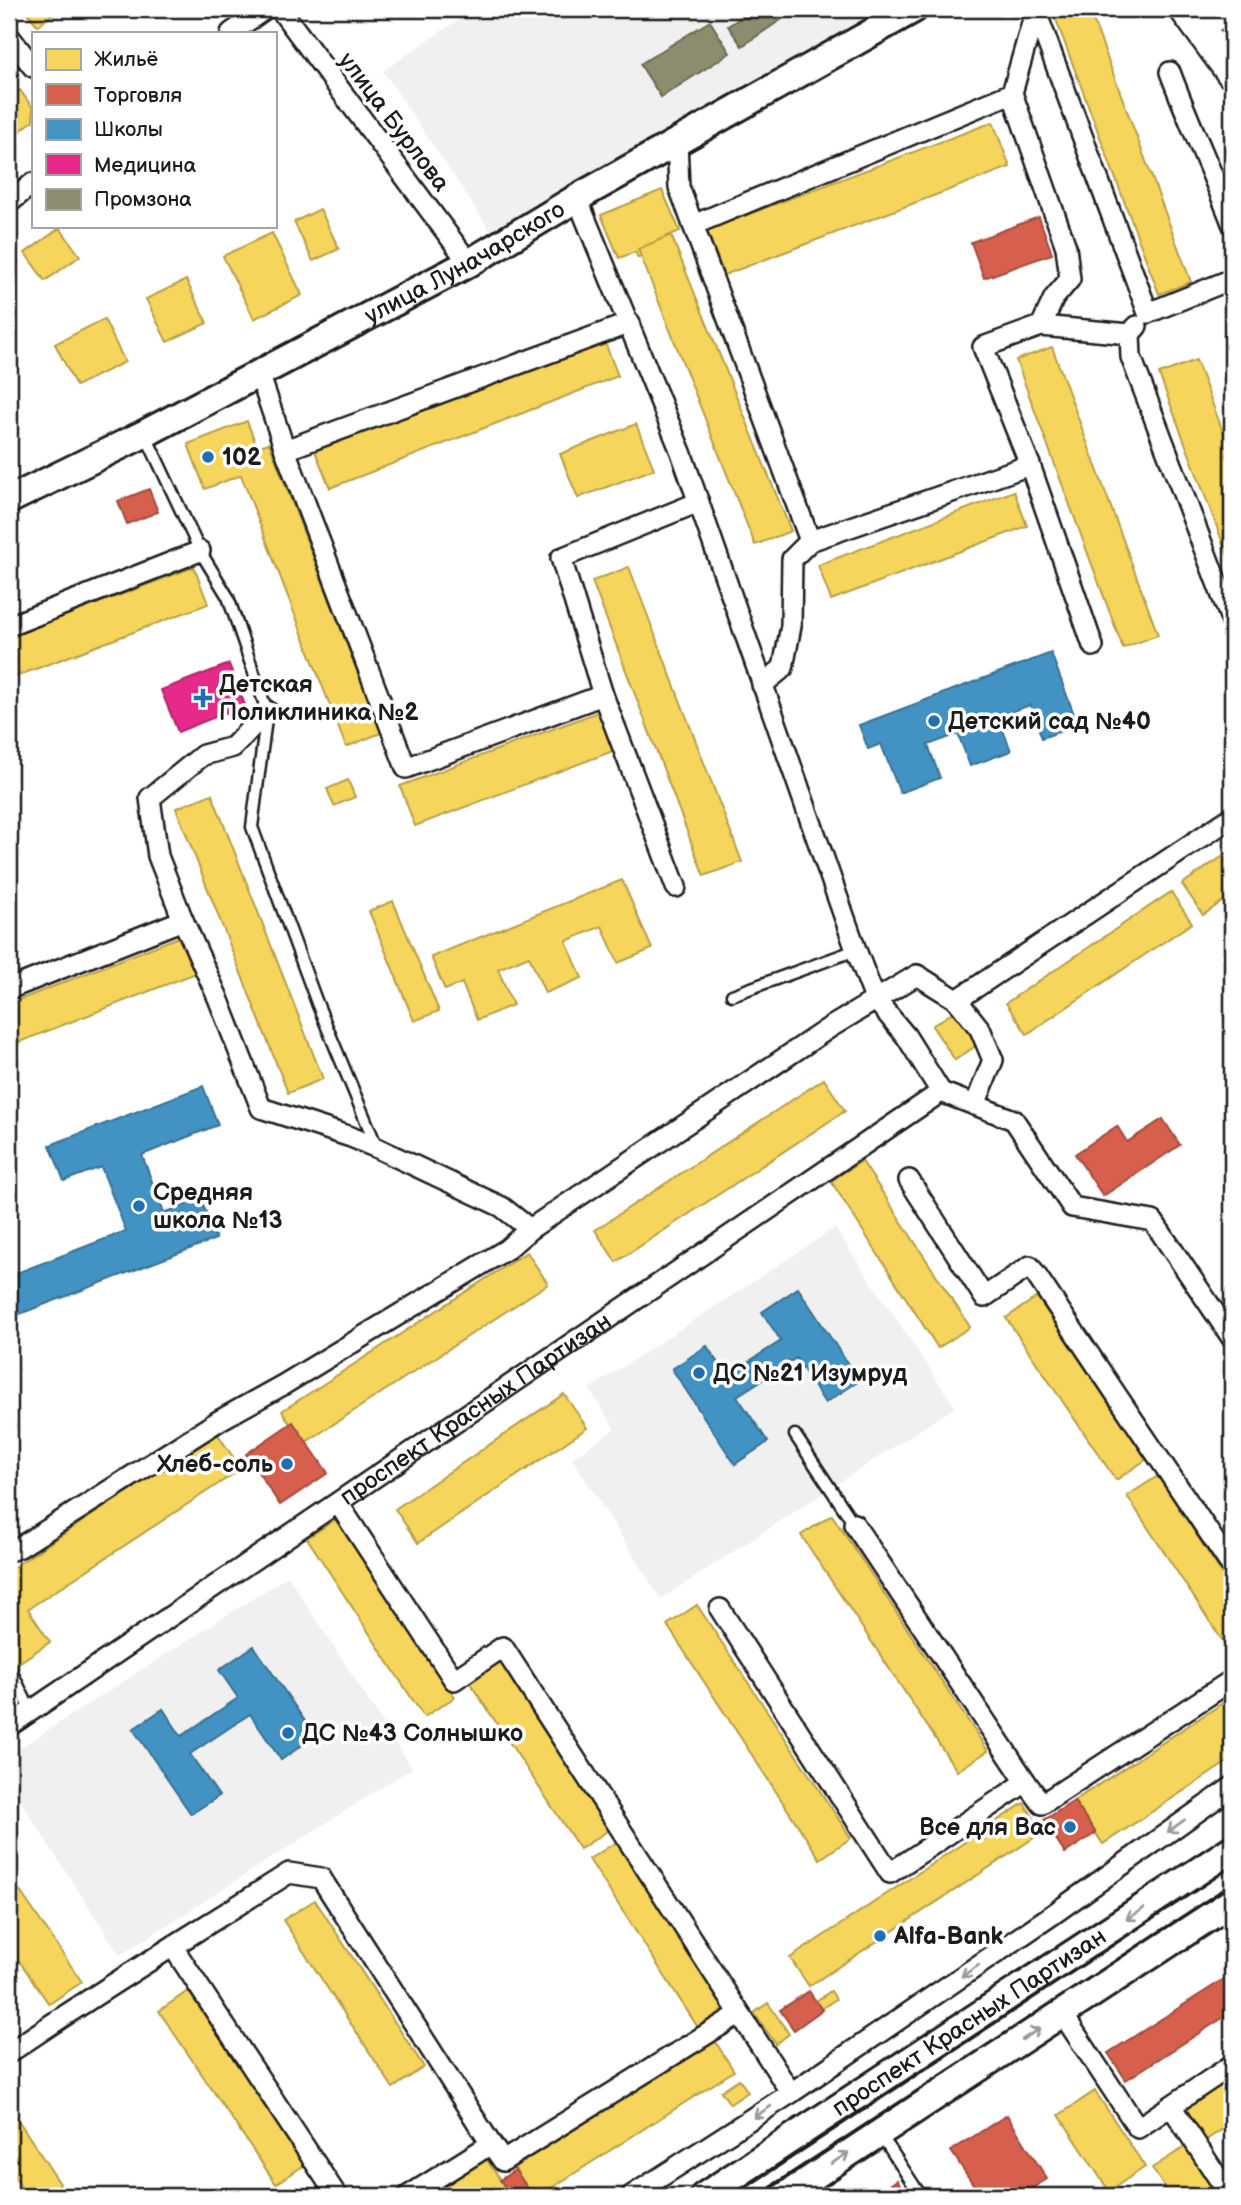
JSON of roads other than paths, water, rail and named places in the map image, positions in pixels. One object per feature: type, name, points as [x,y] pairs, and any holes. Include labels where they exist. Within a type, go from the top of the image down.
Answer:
[{"type":"main road","name":"улица Луначарского","points":[[9,500],[144,434],[469,264],[577,198],[914,9]]},
{"type":"main road","points":[[1193,19],[1232,74]]},
{"type":"main road","name":"проспект Красных Партизан","points":[[704,2196],[1232,1849]]},
{"type":"main road","name":"проспект Красных Партизан","points":[[783,2196],[1232,1902]]},
{"type":"street","points":[[232,32],[265,9]]},
{"type":"street","name":"улица Бурлова","points":[[280,9],[469,264]]},
{"type":"street","points":[[1036,9],[1012,93],[1066,247],[1070,279],[1054,298],[1041,326]]},
{"type":"street","points":[[1036,9],[1148,313]]},
{"type":"street","points":[[1193,19],[1232,12]]},
{"type":"street","points":[[9,36],[32,66]]},
{"type":"street","points":[[1170,72],[1189,124],[1232,223]]},
{"type":"street","points":[[693,225],[1012,93]]},
{"type":"street","points":[[677,142],[679,187],[810,541]]},
{"type":"street","points":[[9,203],[32,184]]},
{"type":"street","points":[[577,198],[681,452],[875,999],[906,1037],[941,1092],[1014,1120],[1072,1207],[1153,1220],[1232,1338]]},
{"type":"street","points":[[1232,279],[1148,313],[1130,334],[1131,357],[1232,622]]},
{"type":"street","points":[[285,450],[630,323]]},
{"type":"street","points":[[1093,646],[1030,465],[983,347],[1041,326],[1130,334]]},
{"type":"street","points":[[259,373],[285,450],[406,768],[603,695]]},
{"type":"street","points":[[762,685],[783,668],[791,626],[792,559],[810,541],[1030,465]]},
{"type":"street","points":[[676,887],[603,695],[561,558],[699,502]]},
{"type":"street","points":[[9,626],[200,551]]},
{"type":"street","points":[[267,711],[233,747],[204,755],[150,798],[158,856],[261,1108],[377,1148],[502,1207],[530,1230]]},
{"type":"street","points":[[957,1000],[1232,817]]},
{"type":"street","points":[[9,990],[183,920]]},
{"type":"street","points":[[9,1551],[20,1547],[220,1420],[283,1385],[507,1249],[530,1230],[875,999],[917,975],[957,1000],[980,1029],[993,1059],[975,1105]]},
{"type":"street","name":"проспект Красных Партизан","points":[[9,1726],[941,1092]]},
{"type":"street","points":[[909,1180],[985,1297],[1030,1266],[1232,1567]]},
{"type":"street","points":[[338,1503],[454,1679],[503,1647],[791,2093]]},
{"type":"street","points":[[855,1524],[1042,1804],[1232,1680]]},
{"type":"street","points":[[720,1609],[890,1873],[1026,1782]]},
{"type":"street","points":[[631,2196],[791,2093],[1052,1915],[1232,1787]]},
{"type":"street","points":[[9,2053],[104,1988],[289,1873],[321,1878],[503,2161],[739,2014]]},
{"type":"street","points":[[173,1947],[337,2196]]},
{"type":"street","points":[[1062,2013],[1138,2128],[1232,2065]]},
{"type":"street","points":[[1171,2106],[1230,2196]]},
{"type":"street","points":[[408,2196],[491,2144]]},
{"type":"lane","points":[[144,434],[200,551],[228,597],[267,711],[252,827],[317,1003],[377,1148]]},
{"type":"lane","points":[[732,995],[856,950]]},
{"type":"lane","points":[[795,1435],[855,1524]]},
{"type":"lane","points":[[9,1666],[31,1712]]},
{"type":"lane","points":[[879,2132],[921,2196]]},
{"type":"tram line","points":[[734,2196],[1232,1867]]},
{"type":"tram line","points":[[760,2196],[1232,1883]]},
{"type":"place","name":"102","points":[[208,457]]},
{"type":"place","name":"Детская Поликлиника №2","points":[[203,698]]},
{"type":"place","name":"Детский сад №40","points":[[934,721]]},
{"type":"place","name":"Средняя школа №13","points":[[139,1206]]},
{"type":"place","name":"ДС №21 Изумруд","points":[[699,1373]]},
{"type":"place","name":"Хлеб-соль","points":[[287,1464]]},
{"type":"place","name":"ДС №43 Солнышко","points":[[288,1733]]},
{"type":"place","name":"Все для Вас","points":[[1070,1827]]},
{"type":"place","name":"Alfa-Bank","points":[[880,1936]]}]
